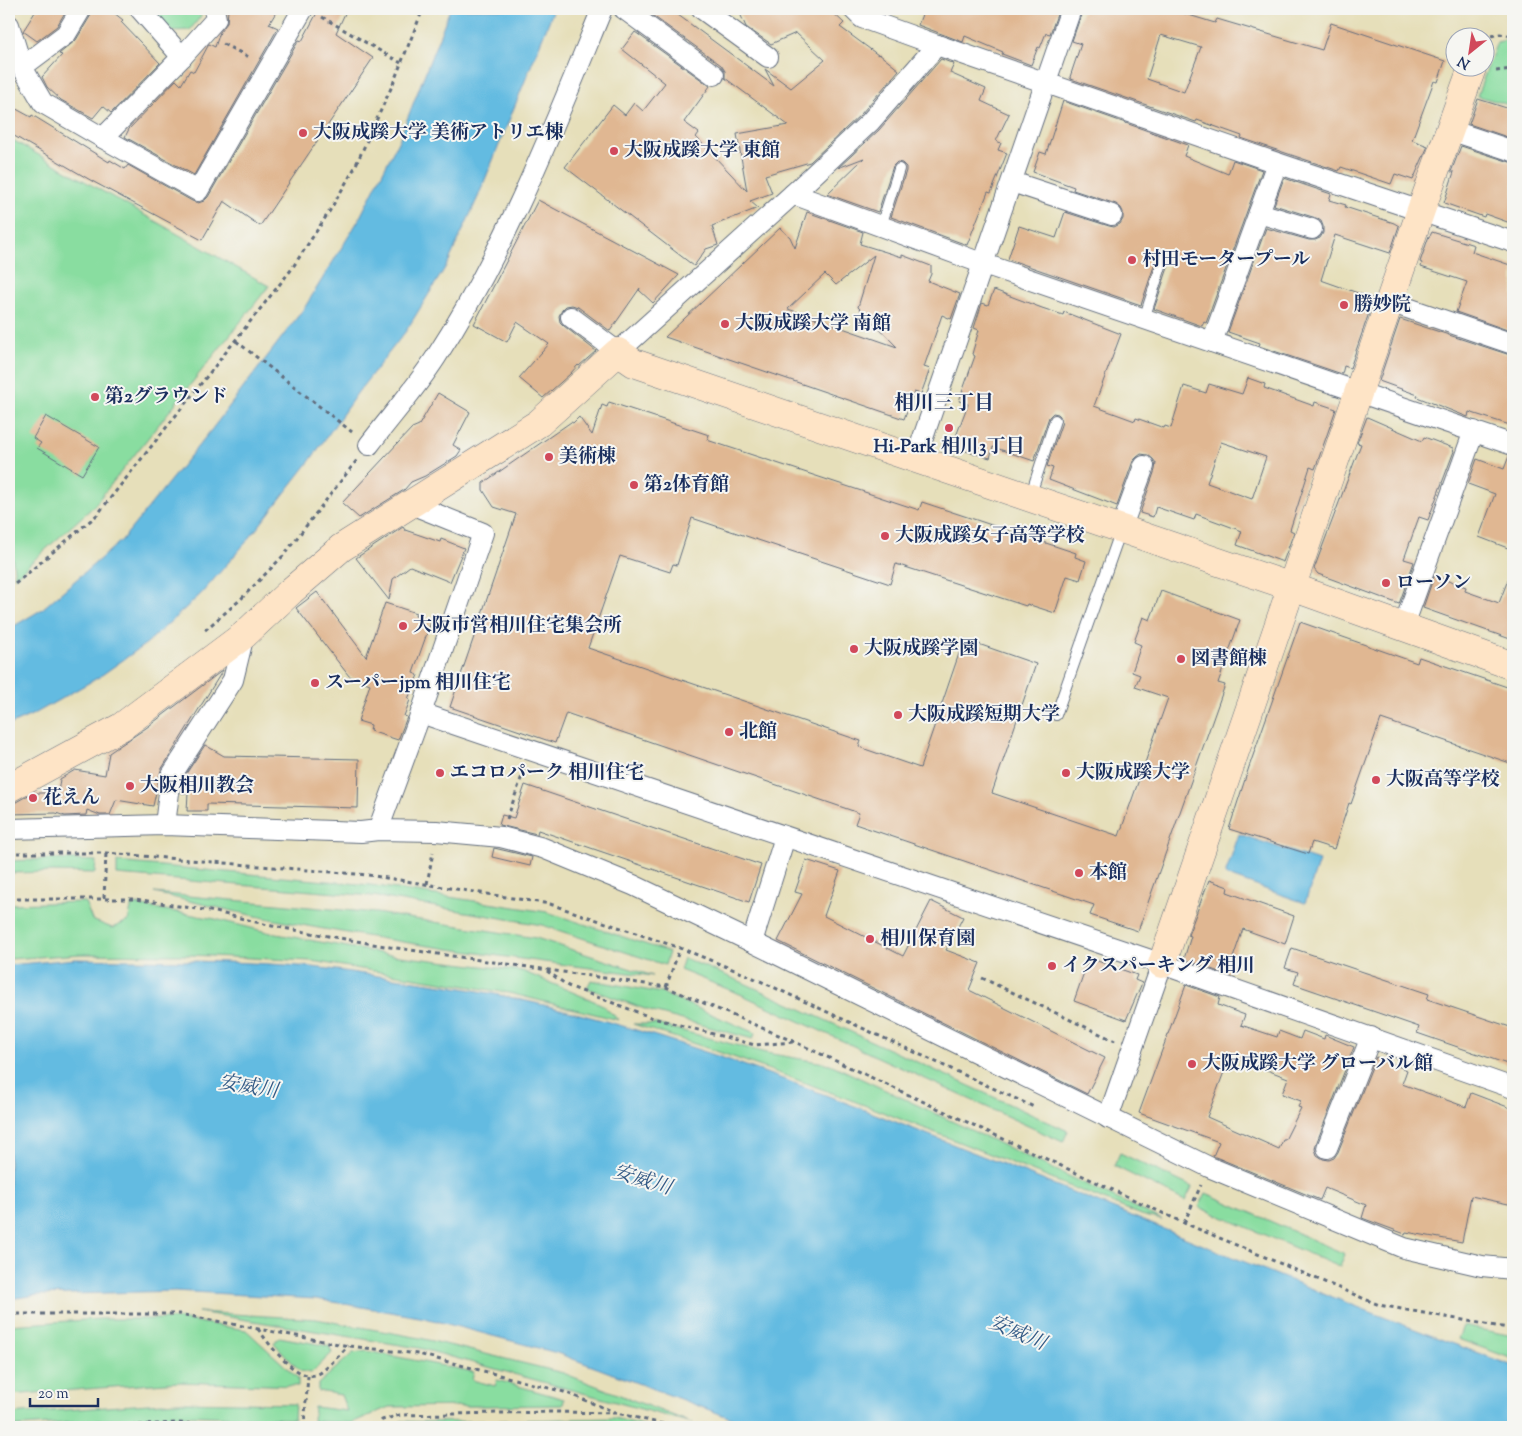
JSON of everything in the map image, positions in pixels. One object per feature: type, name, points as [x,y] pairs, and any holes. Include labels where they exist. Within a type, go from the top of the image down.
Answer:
[{"type":"street","points":[[22,67],[66,34],[80,9]]},
{"type":"street","points":[[140,9],[182,57]]},
{"type":"street","points":[[103,138],[182,57],[216,19],[214,9]]},
{"type":"street","points":[[369,445],[435,358],[478,285],[534,175],[602,9]]},
{"type":"street","points":[[624,9],[714,74]]},
{"type":"street","points":[[702,9],[768,57]]},
{"type":"street","points":[[853,9],[862,18],[937,45],[1276,163],[1513,242]]},
{"type":"street","points":[[916,458],[1071,9]]},
{"type":"street","points":[[9,26],[22,67],[43,103],[198,191],[269,67],[310,11]]},
{"type":"street","points":[[9,788],[121,727],[244,635],[291,591],[342,548],[539,423],[870,122],[937,45]]},
{"type":"street","points":[[1108,1118],[1421,210],[1468,78]]},
{"type":"street","points":[[1450,130],[1513,151]]},
{"type":"street","points":[[1212,342],[1276,163]]},
{"type":"street","points":[[1012,182],[1112,215]]},
{"type":"street","points":[[793,194],[984,264],[1513,445]]},
{"type":"street","points":[[1259,213],[1312,229]]},
{"type":"street","points":[[1390,302],[1513,344]]},
{"type":"street","points":[[571,317],[634,363],[1292,587],[1513,666]]},
{"type":"street","points":[[1403,628],[1474,431]]},
{"type":"street","points":[[1121,529],[1144,466]]},
{"type":"street","points":[[378,830],[483,533],[411,504]]},
{"type":"street","points":[[165,825],[171,776],[233,680],[244,635]]},
{"type":"street","points":[[420,713],[1162,964],[1513,1088]]},
{"type":"street","points":[[9,829],[165,825],[361,832],[378,830],[436,831],[501,837],[543,848],[624,881],[752,942],[1209,1167],[1404,1248],[1482,1266],[1513,1269]]},
{"type":"street","points":[[752,942],[785,837]]},
{"type":"street","points":[[1327,1148],[1370,1037]]},
{"type":"lane","points":[[881,226],[899,169]]},
{"type":"lane","points":[[1144,319],[1164,256]]},
{"type":"lane","points":[[1030,498],[1056,420]]},
{"type":"lane","points":[[1056,715],[1121,529]]},
{"type":"path","points":[[9,589],[97,515],[236,342],[291,270],[329,212],[354,169],[423,9]]},
{"type":"path","points":[[310,11],[401,63]]},
{"type":"path","points":[[202,34],[269,67]]},
{"type":"path","points":[[1494,35],[1500,34],[1513,36]]},
{"type":"path","points":[[199,636],[240,600],[283,556],[369,445],[236,342]]},
{"type":"path","points":[[501,837],[531,751]]},
{"type":"path","points":[[427,884],[436,831]]},
{"type":"path","points":[[9,853],[106,853],[368,875],[550,904],[680,948],[747,974],[1040,1110]]},
{"type":"path","points":[[104,898],[106,853]]},
{"type":"path","points":[[9,899],[135,899],[216,912],[272,926],[390,947],[666,987],[795,1042],[1184,1223],[1379,1305],[1513,1329]]},
{"type":"path","points":[[666,987],[680,948]]},
{"type":"path","points":[[545,970],[568,986],[652,1018],[755,1044],[795,1042]]},
{"type":"path","points":[[982,978],[1132,1049]]},
{"type":"path","points":[[1193,1180],[1210,1188]]},
{"type":"path","points":[[1184,1223],[1201,1184]]},
{"type":"path","points":[[9,1314],[179,1314],[349,1346],[418,1354],[564,1392],[617,1413],[675,1427]]},
{"type":"path","points":[[258,1329],[269,1344],[298,1373],[308,1376],[318,1374],[349,1346]]},
{"type":"path","points":[[106,1427],[175,1423],[305,1427],[308,1376]]},
{"type":"path","points":[[376,1427],[382,1420],[400,1416],[552,1412],[617,1413]]},
{"type":"green space","points":[[150,9],[199,9],[201,16],[190,30],[172,31]]},
{"type":"green space","points":[[1513,41],[1513,106],[1477,96],[1484,78],[1494,78],[1494,50],[1497,42]]},
{"type":"green space","name":"第2グラウンド","points":[[9,138],[269,286],[93,507],[15,577],[9,533]]},
{"type":"green space","points":[[54,859],[96,861],[95,873],[9,873],[9,861]]},
{"type":"green space","points":[[117,862],[370,885],[547,912],[669,952],[665,965],[542,925],[373,896],[117,875]]},
{"type":"green space","points":[[154,893],[376,913],[536,938],[653,976],[369,937],[275,920]]},
{"type":"green space","points":[[85,902],[92,920],[112,928],[128,921],[132,904],[215,919],[271,933],[391,955],[522,971],[601,1004],[619,1020],[509,993],[312,961],[192,955],[81,954],[9,959],[9,904]]},
{"type":"green space","points":[[684,958],[744,983],[1068,1131],[1063,1142],[740,994],[680,970]]},
{"type":"green space","points":[[591,980],[662,993],[755,1033],[753,1039],[653,1012],[587,988]]},
{"type":"green space","points":[[633,1024],[656,1024],[766,1053],[830,1064],[1162,1220],[1144,1216],[827,1091]]},
{"type":"green space","points":[[1120,1153],[1192,1187],[1185,1201],[1114,1166]]},
{"type":"green space","points":[[1206,1193],[1345,1254],[1340,1267],[1199,1207]]},
{"type":"green space","points":[[198,1312],[316,1319],[420,1338],[563,1373],[692,1423],[419,1348]]},
{"type":"green space","points":[[100,1319],[180,1319],[246,1330],[298,1378],[298,1386],[178,1382],[9,1395],[9,1325]]},
{"type":"green space","points":[[1463,1326],[1513,1336],[1513,1359],[1458,1339]]},
{"type":"green space","points":[[279,1337],[329,1346],[332,1353],[311,1373],[300,1371],[274,1343]]},
{"type":"green space","points":[[367,1351],[474,1372],[472,1380],[495,1386],[497,1380],[564,1399],[563,1405],[389,1407],[351,1423],[313,1421],[314,1407],[347,1411],[341,1395],[318,1391],[318,1384],[353,1353]]},
{"type":"green space","points":[[177,1402],[295,1404],[294,1419],[176,1415],[9,1427],[9,1414]]},
{"type":"green space","points":[[614,1418],[650,1427],[401,1427],[401,1421]]},
{"type":"water","points":[[450,9],[554,9],[478,197],[448,263],[406,331],[358,392],[309,462],[248,540],[201,594],[147,643],[99,677],[36,713],[9,725],[9,629],[41,610],[122,540],[212,429],[305,307],[358,221],[399,140]]},
{"type":"water","points":[[1239,834],[1319,861],[1305,903],[1225,875]]},
{"type":"water","name":"安威川","points":[[76,959],[223,962],[328,969],[463,988],[513,998],[570,1011],[682,1044],[793,1083],[903,1125],[1304,1286],[1513,1366],[1513,1427],[755,1427],[557,1353],[425,1318],[316,1299],[175,1291],[38,1295],[9,1299],[9,965]]},
{"type":"building","points":[[37,9],[67,9],[57,26],[37,41],[23,31]]},
{"type":"building","points":[[93,9],[109,9],[123,20],[121,22],[160,63],[111,113],[103,106],[93,118],[61,100],[47,87],[42,77],[62,55],[59,54],[76,40]]},
{"type":"building","points":[[228,9],[278,9],[269,24],[278,28],[194,175],[125,137],[129,129],[176,80],[181,85],[190,70],[194,72],[209,44],[215,47],[220,32],[227,23]]},
{"type":"building","points":[[319,9],[347,9],[336,33],[373,58],[260,226],[224,201],[202,240],[92,181],[9,133],[9,105],[31,117],[32,115],[109,162],[110,160],[125,169],[128,165],[192,201],[198,203],[204,201],[299,40],[302,41]]},
{"type":"building","points":[[652,9],[670,9],[774,86],[765,69],[791,88],[825,60],[796,33],[771,44],[746,27],[738,9],[829,9],[844,23],[840,27],[899,70],[861,114],[810,162],[765,175],[772,193],[750,201],[758,208],[712,226],[718,245],[706,249],[694,266],[565,167],[613,105],[625,115],[634,103],[643,111],[665,83],[622,49],[635,32],[710,86],[684,122],[699,133],[696,137],[747,191],[737,134],[788,125],[725,78],[725,71],[721,65],[649,13]]},
{"type":"building","points":[[924,9],[1059,9],[1050,34],[1046,33],[1031,65],[1002,54],[1003,52],[965,36],[963,42],[918,25]]},
{"type":"building","points":[[1083,9],[1169,9],[1215,23],[1217,19],[1322,50],[1331,23],[1444,61],[1444,64],[1438,82],[1434,81],[1412,140],[1428,146],[1413,180],[1395,174],[1391,184],[1341,167],[1339,171],[1241,138],[1242,136],[1197,120],[1196,122],[1071,79],[1070,77],[1081,44],[1072,41]],"holes":[[[1161,35],[1201,47],[1184,92],[1147,79]]]},
{"type":"building","points":[[941,59],[954,64],[950,73],[986,89],[981,101],[1009,114],[996,141],[1001,143],[998,150],[1007,153],[991,193],[988,192],[967,245],[891,217],[906,171],[906,167],[902,163],[897,162],[893,166],[878,212],[827,194],[864,158],[838,168],[879,130]]},
{"type":"building","points":[[1478,99],[1513,110],[1513,139],[1469,124]]},
{"type":"building","points":[[1063,101],[1188,145],[1184,156],[1228,174],[1233,160],[1262,170],[1206,323],[1204,322],[1202,326],[1154,309],[1171,259],[1171,255],[1167,251],[1162,250],[1158,254],[1141,305],[1008,259],[1019,226],[1056,238],[1065,212],[1114,227],[1120,224],[1123,219],[1123,212],[1116,204],[1073,190],[1074,187],[1033,172],[1040,152],[1046,154]]},
{"type":"building","points":[[1461,146],[1513,163],[1513,224],[1485,214],[1484,217],[1444,203],[1454,172],[1451,172]]},
{"type":"building","points":[[1284,178],[1331,194],[1329,200],[1399,226],[1390,253],[1335,235],[1321,280],[1372,298],[1370,310],[1350,368],[1344,366],[1342,374],[1259,346],[1260,343],[1228,332],[1266,228],[1309,240],[1320,238],[1323,233],[1321,221],[1316,218],[1274,205]]},
{"type":"building","points":[[538,200],[679,275],[653,303],[639,290],[640,288],[610,331],[578,307],[566,306],[559,316],[560,322],[596,351],[543,398],[519,378],[549,344],[517,322],[507,342],[474,324]]},
{"type":"building","name":"大阪成蹊大学 南館","points":[[807,212],[863,232],[860,244],[902,257],[902,255],[931,266],[931,274],[928,281],[960,294],[951,319],[942,315],[924,367],[930,369],[921,394],[914,392],[904,419],[665,337],[780,228],[790,237],[795,248]],"holes":[[[874,255],[858,307],[897,347],[788,309],[825,274],[836,285]]]},
{"type":"building","points":[[1432,232],[1474,245],[1472,252],[1513,266],[1513,332],[1456,312],[1467,282],[1421,267],[1422,263],[1420,262]]},
{"type":"building","points":[[994,290],[1063,315],[1064,312],[1121,334],[1094,406],[1135,421],[1136,418],[1164,428],[1165,426],[1171,428],[1184,386],[1206,393],[1209,384],[1242,394],[1248,378],[1265,384],[1264,388],[1314,406],[1315,402],[1336,409],[1315,469],[1310,467],[1290,530],[1294,532],[1283,562],[1237,545],[1242,531],[1196,514],[1194,520],[1156,507],[1153,517],[1140,513],[1156,463],[1148,455],[1141,454],[1133,461],[1117,506],[1049,480],[1053,468],[1047,466],[1062,422],[1058,414],[1053,413],[1049,417],[1034,461],[993,447],[990,458],[952,447],[968,404],[959,401],[975,356],[972,354],[979,330],[974,328],[982,303],[988,305]],"holes":[[[1221,442],[1266,457],[1252,499],[1207,483]]]},
{"type":"building","points":[[1400,319],[1513,356],[1513,426],[1469,412],[1468,417],[1417,397],[1418,395],[1379,381]]},
{"type":"building","points":[[438,393],[470,412],[453,445],[461,450],[457,456],[425,476],[411,482],[404,490],[359,518],[342,503],[412,428],[419,425]]},
{"type":"building","points":[[609,402],[709,435],[707,440],[919,510],[922,502],[1076,553],[1075,557],[1086,561],[1080,580],[1067,576],[1055,613],[1027,604],[1026,606],[896,564],[890,584],[692,518],[677,565],[673,564],[670,572],[620,556],[588,648],[861,741],[859,747],[920,768],[964,639],[1036,664],[992,793],[1119,836],[1168,698],[1135,687],[1140,675],[1132,672],[1141,645],[1134,642],[1143,617],[1150,620],[1161,591],[1240,620],[1218,683],[1225,685],[1138,931],[1090,915],[1094,905],[855,824],[859,813],[566,713],[555,743],[450,707],[516,514],[494,507],[483,490],[483,483],[571,422],[573,423],[579,417],[592,435],[602,405],[607,407]]},
{"type":"building","points":[[46,416],[99,447],[82,475],[37,448],[41,443],[33,438]]},
{"type":"building","points":[[1367,417],[1422,441],[1424,437],[1453,448],[1454,451],[1428,520],[1419,517],[1404,559],[1414,562],[1399,604],[1318,574],[1314,569],[1361,444],[1357,443]]},
{"type":"building","points":[[1509,456],[1513,457],[1513,550],[1479,537],[1495,494],[1468,484],[1477,459],[1504,469]]},
{"type":"building","points":[[403,527],[405,530],[440,542],[441,539],[464,548],[450,582],[410,566],[393,579],[389,600],[356,558]]},
{"type":"building","points":[[1511,572],[1513,572],[1513,640],[1423,608],[1434,576],[1466,587],[1465,591],[1499,603]]},
{"type":"building","points":[[317,592],[366,657],[385,603],[416,613],[415,616],[431,622],[413,673],[418,675],[408,699],[410,700],[404,716],[407,717],[398,740],[370,731],[371,725],[358,721],[370,684],[349,676],[296,608]]},
{"type":"building","points":[[1300,622],[1417,663],[1419,657],[1513,689],[1513,764],[1381,719],[1351,804],[1349,803],[1334,849],[1312,842],[1308,854],[1229,829]]},
{"type":"building","points":[[223,670],[161,770],[153,806],[116,800],[110,815],[100,815],[87,810],[86,815],[65,816],[56,813],[9,814],[9,806],[32,793],[58,793],[60,779],[75,770],[105,775],[109,753],[146,728]]},
{"type":"building","points":[[205,745],[224,756],[359,759],[358,808],[207,804],[207,811],[187,811],[188,793],[181,793],[182,780]]},
{"type":"building","points":[[525,785],[761,865],[749,902],[538,830],[537,834],[499,825],[502,815],[514,818]]},
{"type":"building","points":[[494,848],[532,857],[530,866],[492,857]]},
{"type":"building","points":[[806,860],[840,871],[824,916],[903,956],[931,901],[963,917],[946,950],[980,963],[969,990],[1105,1058],[1087,1094],[778,941],[802,894],[795,892]]},
{"type":"building","points":[[1209,880],[1228,887],[1227,892],[1294,916],[1285,944],[1243,929],[1227,975],[1184,959],[1191,936],[1188,935]]},
{"type":"building","points":[[1292,948],[1429,994],[1427,999],[1513,1028],[1513,1066],[1417,1033],[1419,1027],[1294,984],[1298,972],[1285,968]]},
{"type":"building","points":[[1089,958],[1137,975],[1135,980],[1142,983],[1126,1020],[1074,1001]]},
{"type":"building","points":[[1186,985],[1220,997],[1218,1005],[1245,1015],[1241,1025],[1277,1037],[1279,1031],[1300,1039],[1303,1031],[1324,1039],[1325,1035],[1354,1047],[1316,1144],[1317,1155],[1323,1159],[1329,1160],[1334,1158],[1338,1152],[1376,1057],[1407,1070],[1402,1084],[1466,1107],[1471,1093],[1513,1109],[1513,1205],[1471,1196],[1462,1242],[1406,1232],[1405,1234],[1362,1218],[1366,1205],[1325,1188],[1320,1200],[1213,1156],[1219,1142],[1139,1113]],"holes":[[[1230,1056],[1288,1078],[1282,1094],[1301,1101],[1298,1107],[1301,1108],[1279,1149],[1207,1117]]]},
{"type":"place","name":"大阪成蹊大学 美術アトリエ棟","points":[[303,133]]},
{"type":"place","name":"大阪成蹊大学 東館","points":[[614,151]]},
{"type":"place","name":"村田モータープール","points":[[1132,260]]},
{"type":"place","name":"勝妙院","points":[[1344,305]]},
{"type":"place","name":"大阪成蹊大学 南館","points":[[725,324]]},
{"type":"place","name":"第2グラウンド","points":[[95,397]]},
{"type":"place","name":"Hi-Park 相川3丁目","points":[[949,428]]},
{"type":"place","name":"美術棟","points":[[549,457]]},
{"type":"place","name":"第2体育館","points":[[634,485]]},
{"type":"place","name":"大阪成蹊女子高等学校","points":[[885,536]]},
{"type":"place","name":"ローソン","points":[[1386,583]]},
{"type":"place","name":"大阪市営相川住宅集会所","points":[[403,626]]},
{"type":"place","name":"大阪成蹊学園","points":[[854,649]]},
{"type":"place","name":"図書館棟","points":[[1181,659]]},
{"type":"place","name":"スーパーjpm 相川住宅","points":[[315,683]]},
{"type":"place","name":"大阪成蹊短期大学","points":[[898,715]]},
{"type":"place","name":"北館","points":[[729,732]]},
{"type":"place","name":"エコロパーク 相川住宅","points":[[440,773]]},
{"type":"place","name":"大阪成蹊大学","points":[[1066,773]]},
{"type":"place","name":"大阪高等学校","points":[[1376,780]]},
{"type":"place","name":"大阪相川教会","points":[[130,786]]},
{"type":"place","name":"花えん","points":[[33,798]]},
{"type":"place","name":"本館","points":[[1079,873]]},
{"type":"place","name":"相川保育園","points":[[870,939]]},
{"type":"place","name":"イクスパーキング 相川","points":[[1052,966]]},
{"type":"place","name":"大阪成蹊大学 グローバル館","points":[[1192,1064]]},
{"type":"district","name":"相川三丁目","points":[[944,404]]}]
